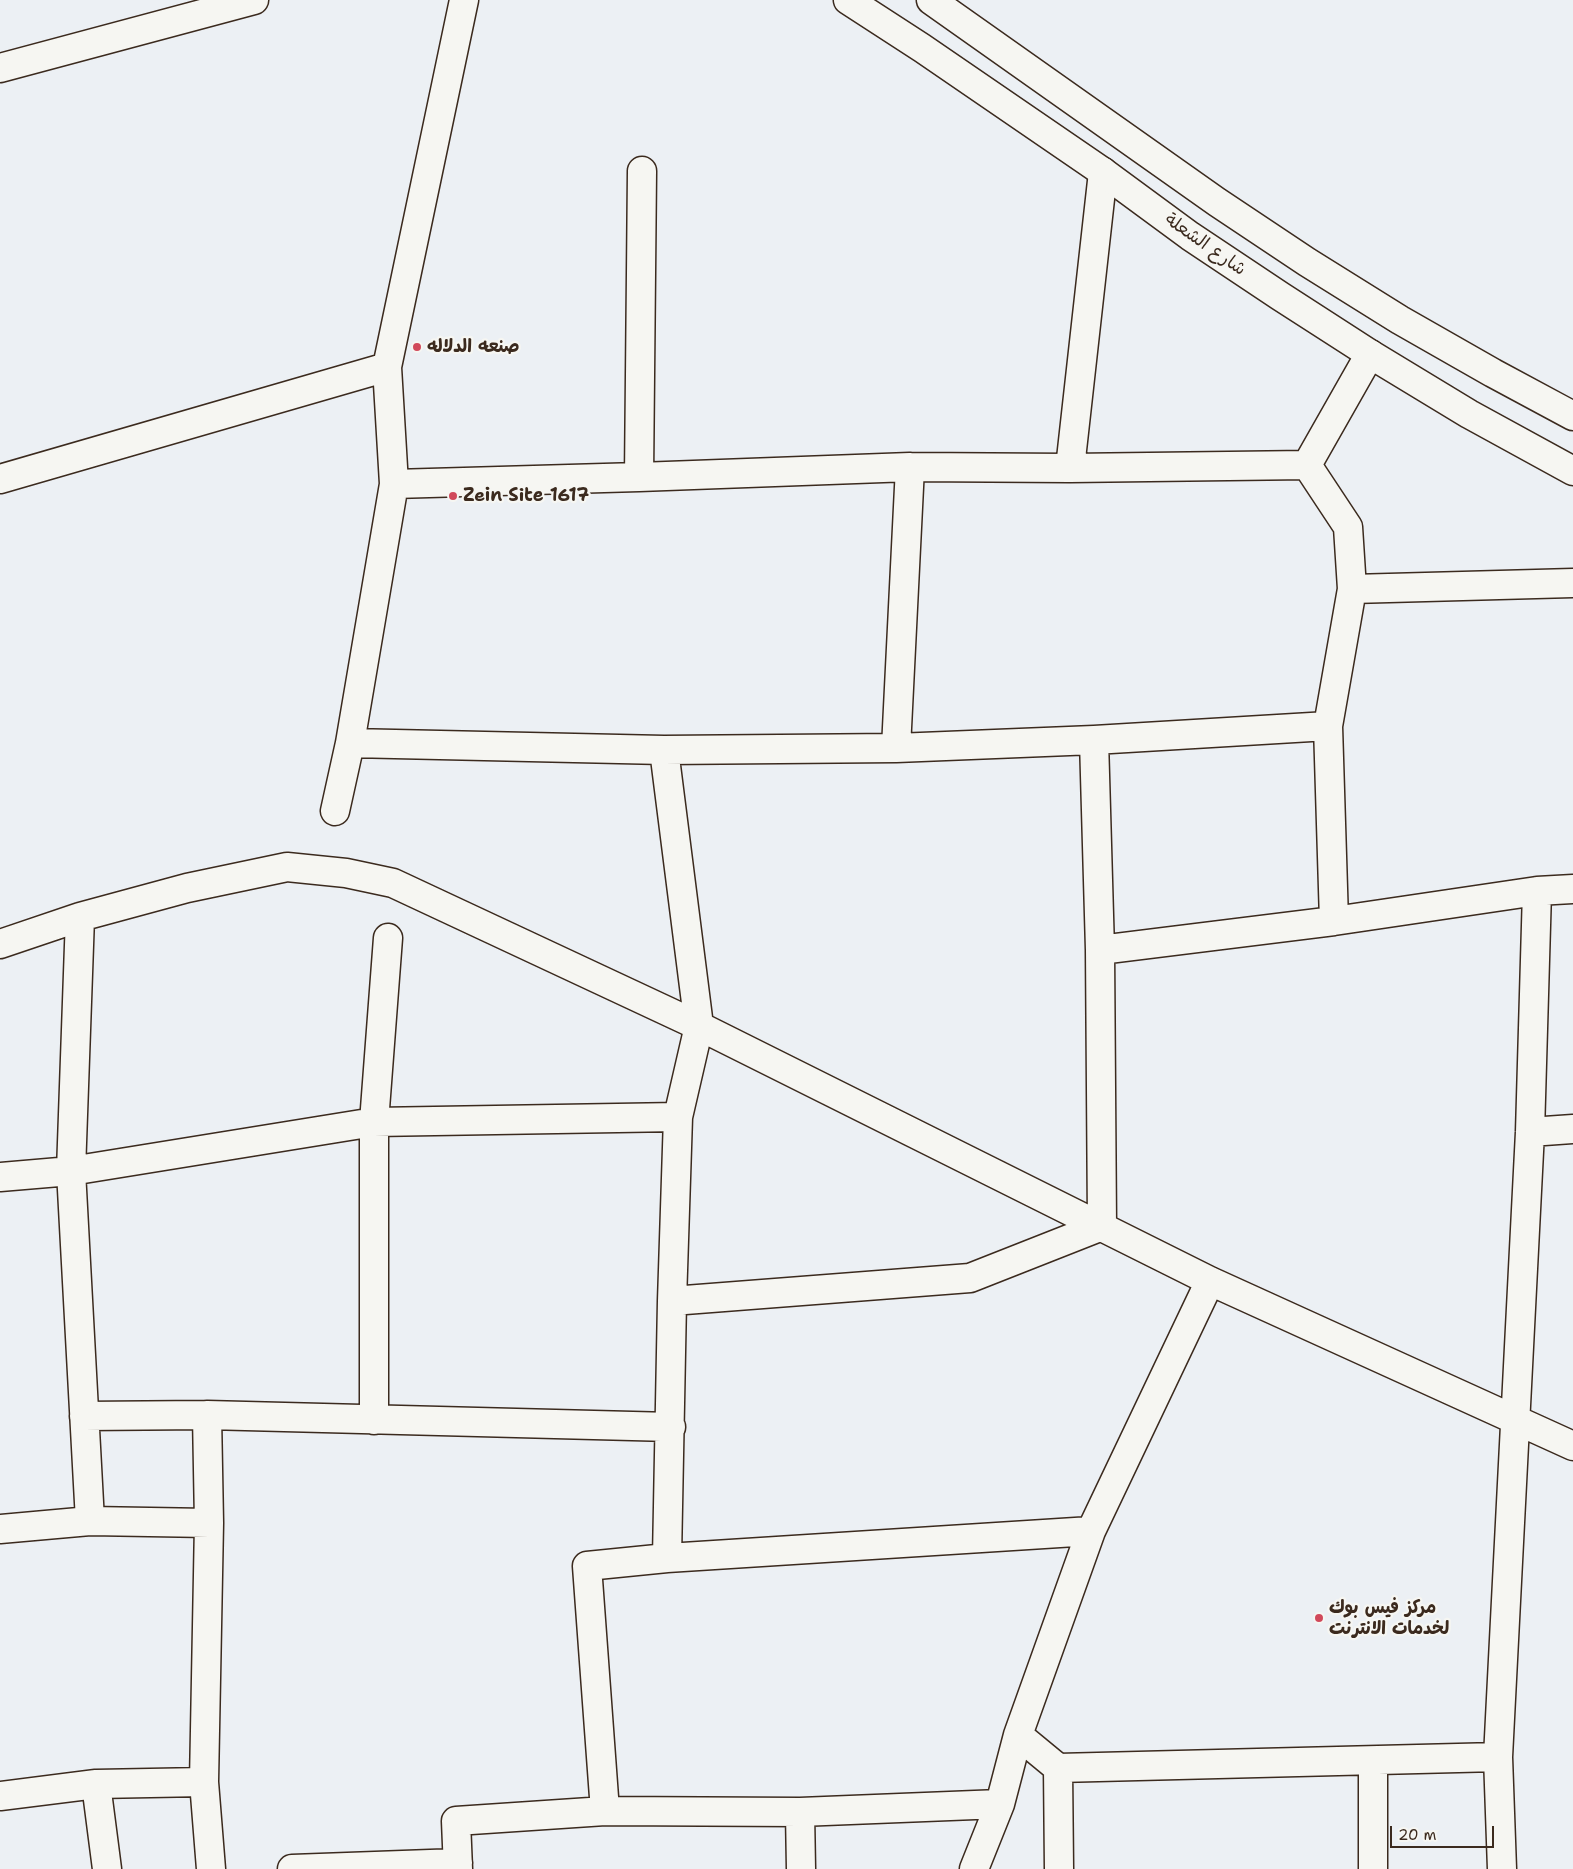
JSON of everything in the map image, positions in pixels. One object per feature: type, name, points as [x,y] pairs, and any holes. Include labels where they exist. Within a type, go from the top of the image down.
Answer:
[{"type":"street","points":[[0,68],[254,0]]},
{"type":"street","points":[[335,811],[350,743],[394,484],[387,367],[464,0]]},
{"type":"street","name":"شارع الشعلة","points":[[848,0],[1103,172],[1206,247],[1280,296],[1370,354],[1469,414],[1573,471]]},
{"type":"street","points":[[931,0],[1217,202],[1307,262],[1400,320],[1573,416]]},
{"type":"street","points":[[639,477],[642,171]]},
{"type":"street","points":[[1070,468],[1103,172]]},
{"type":"street","points":[[1307,465],[1370,354]]},
{"type":"street","points":[[0,478],[387,367]]},
{"type":"street","points":[[394,484],[910,467],[1070,468],[1307,465]]},
{"type":"street","points":[[1307,465],[1348,527],[1352,589],[1328,726],[1334,921]]},
{"type":"street","points":[[896,748],[910,467]]},
{"type":"street","points":[[1352,589],[1573,583]]},
{"type":"street","points":[[350,743],[664,750],[896,748],[1094,740],[1328,726]]},
{"type":"street","points":[[1094,740],[1100,950],[1102,1226]]},
{"type":"street","points":[[664,750],[699,1026],[678,1117],[667,1558]]},
{"type":"street","points":[[0,944],[80,917],[187,888],[287,867],[346,873],[393,883],[699,1026],[1210,1281],[1573,1446]]},
{"type":"street","points":[[1100,950],[1334,921],[1537,890],[1573,889]]},
{"type":"street","points":[[1502,1869],[1498,1757],[1530,1132],[1537,890]]},
{"type":"street","points":[[80,917],[71,1170],[90,1521]]},
{"type":"street","points":[[374,1420],[374,1122],[388,938]]},
{"type":"street","points":[[0,1177],[71,1170],[374,1122],[678,1117]]},
{"type":"street","points":[[1530,1132],[1573,1129]]},
{"type":"street","points":[[672,1301],[970,1278],[1102,1226]]},
{"type":"street","points":[[974,1869],[1000,1804],[1018,1735],[1091,1531],[1210,1281]]},
{"type":"street","points":[[84,1416],[206,1415],[671,1427]]},
{"type":"street","points":[[206,1415],[209,1523],[204,1782],[211,1869]]},
{"type":"street","points":[[0,1530],[90,1521],[209,1523]]},
{"type":"street","points":[[605,1811],[587,1566],[667,1558],[1091,1531]]},
{"type":"street","points":[[1018,1735],[1058,1768],[1498,1757]]},
{"type":"street","points":[[1373,1761],[1373,1869]]},
{"type":"street","points":[[1058,1768],[1059,1869]]},
{"type":"street","points":[[0,1796],[96,1784],[204,1782]]},
{"type":"street","points":[[96,1784],[107,1869]]},
{"type":"street","points":[[292,1869],[458,1866],[456,1822],[605,1811],[800,1812],[1000,1804]]},
{"type":"street","points":[[800,1812],[801,1869]]},
{"type":"place","name":"صنعه الدلاله","points":[[417,347]]},
{"type":"place","name":"Zein Site 1617","points":[[453,496]]},
{"type":"place","name":"مركز فيس بوك لخدمات الانترنت","points":[[1319,1618]]}]
